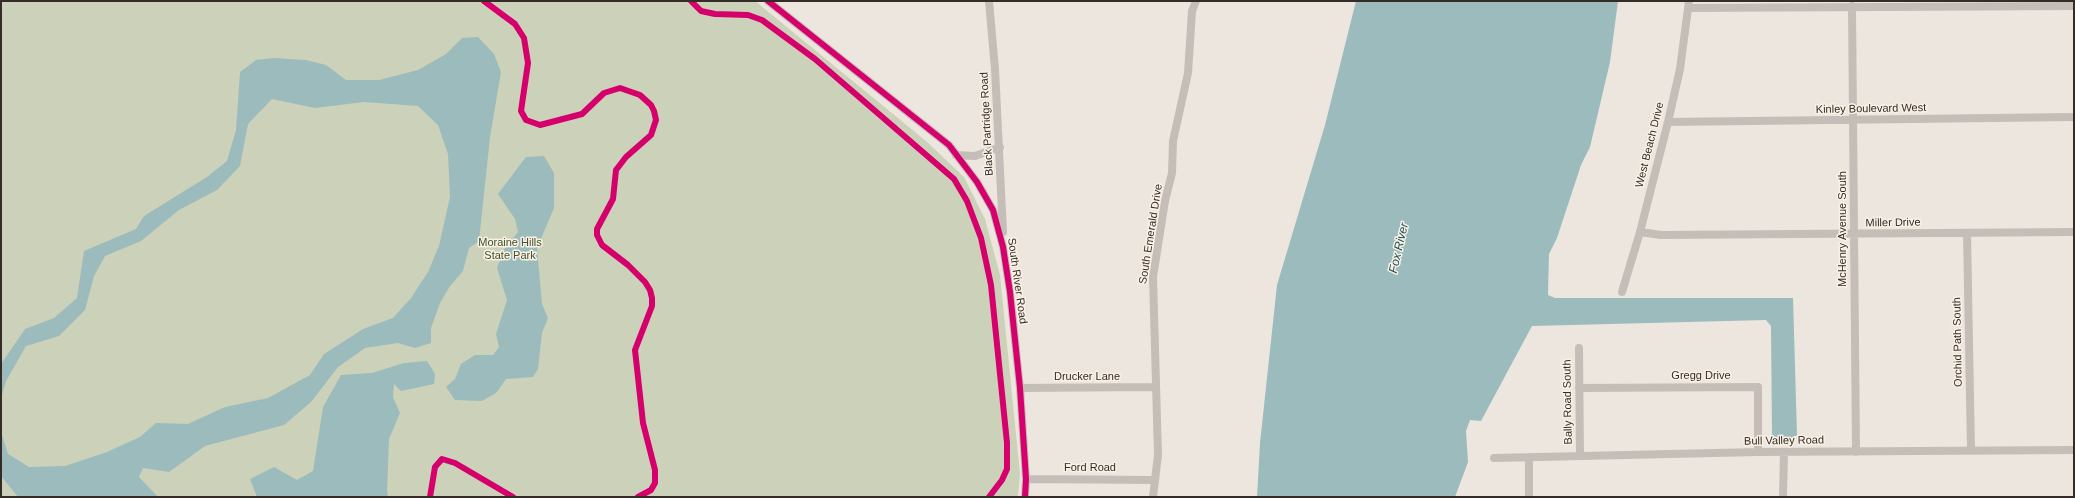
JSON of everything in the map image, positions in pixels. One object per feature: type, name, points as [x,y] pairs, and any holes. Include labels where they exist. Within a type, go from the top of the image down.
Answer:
[{"type":"street","name":"South River Road","points":[[768,1],[949,145],[977,182],[994,210],[1004,247],[1020,388],[1026,479],[1025,497]]},
{"type":"street","name":"Black Partridge Road","points":[[989,1],[1000,147],[1004,247]]},
{"type":"street","name":"South Emerald Drive","points":[[1153,497],[1158,455],[1153,277],[1165,201],[1172,173],[1173,141],[1188,73],[1192,10],[1196,1]]},
{"type":"street","points":[[1689,5],[1806,4],[1852,6],[2033,3],[2074,6]]},
{"type":"street","name":"West Beach Drive","points":[[1622,292],[1640,232],[1668,122],[1680,69],[1689,5]]},
{"type":"street","name":"McHenry Avenue South","points":[[1852,6],[1856,452]]},
{"type":"street","name":"Kinley Boulevard West","points":[[1668,122],[2074,117]]},
{"type":"street","points":[[956,155],[975,156],[1000,147]]},
{"type":"street","name":"Miller Drive","points":[[1640,232],[1661,235],[2074,232]]},
{"type":"street","name":"Orchid Path South","points":[[1967,233],[1971,451]]},
{"type":"street","name":"Bally Road South","points":[[1579,348],[1580,456]]},
{"type":"street","name":"Gregg Drive","points":[[1579,388],[1758,386],[1758,452]]},
{"type":"street","name":"Drucker Lane","points":[[1020,388],[1155,387]]},
{"type":"street","name":"Bull Valley Road","points":[[1494,458],[1758,452],[2074,450]]},
{"type":"street","points":[[1783,497],[1784,452]]},
{"type":"street","points":[[1529,458],[1529,497]]},
{"type":"street","name":"Ford Road","points":[[1026,479],[1154,480]]},
{"type":"green space","name":"Moraine Hills State Park","points":[[1,1],[755,1],[926,141],[964,177],[985,219],[1000,275],[1020,474],[1018,497],[1,497]]},
{"type":"water","name":"Fox River","points":[[1356,1],[1618,1],[1610,62],[1590,147],[1581,165],[1557,238],[1549,254],[1548,295],[1555,298],[1793,298],[1797,435],[1788,440],[1772,436],[1771,326],[1766,320],[1532,326],[1481,421],[1470,420],[1466,431],[1468,462],[1455,497],[1257,497],[1260,443],[1277,285],[1325,125]]},
{"type":"water","points":[[478,37],[494,54],[501,72],[490,137],[479,241],[469,248],[463,271],[450,286],[440,303],[431,328],[431,343],[415,348],[398,343],[365,348],[338,367],[311,402],[284,425],[205,446],[169,472],[143,468],[139,477],[158,497],[18,497],[1,476],[1,432],[8,454],[29,467],[65,466],[107,452],[140,437],[156,423],[188,424],[225,407],[268,398],[310,375],[324,354],[363,329],[393,318],[411,298],[428,272],[439,246],[450,197],[448,154],[438,125],[418,106],[364,102],[315,108],[272,99],[248,124],[240,166],[217,190],[179,210],[141,241],[105,256],[94,276],[85,310],[59,336],[26,346],[6,381],[1,398],[1,364],[25,329],[54,318],[77,298],[84,251],[136,229],[144,216],[207,177],[227,161],[236,130],[240,72],[256,60],[274,58],[306,60],[326,65],[346,80],[379,80],[418,70],[446,54],[462,38]]},
{"type":"water","points":[[544,156],[554,173],[554,208],[537,248],[542,304],[548,318],[542,333],[538,369],[533,377],[506,379],[496,393],[482,401],[455,400],[446,387],[455,379],[461,364],[475,355],[493,355],[499,347],[496,334],[507,300],[497,268],[505,248],[518,232],[515,219],[498,194],[526,157]]},
{"type":"water","points":[[427,361],[435,374],[434,384],[401,391],[394,384],[393,397],[400,413],[389,439],[388,497],[257,497],[250,479],[274,467],[297,480],[313,471],[323,407],[341,375],[372,373],[404,363]]},
{"type":"cycle path","points":[[484,1],[515,24],[524,38],[528,63],[521,111],[526,120],[540,125],[582,114],[604,93],[620,88],[640,95],[651,105],[654,111],[656,120],[651,135],[626,157],[616,170],[613,199],[597,229],[597,235],[602,245],[628,265],[645,282],[650,290],[652,298],[652,306],[635,350],[643,423],[655,470],[655,483],[651,490],[638,497]]},
{"type":"cycle path","points":[[691,1],[701,11],[715,14],[748,15],[762,20],[815,59],[954,179],[967,201],[981,238],[991,285],[1007,443],[1007,469],[1002,480],[989,497]]},
{"type":"cycle path","points":[[768,1],[949,145],[977,182],[993,210],[1003,247],[1010,292],[1020,388],[1026,479],[1025,497]]},
{"type":"cycle path","points":[[430,497],[435,467],[442,459],[455,463],[513,497]]}]
